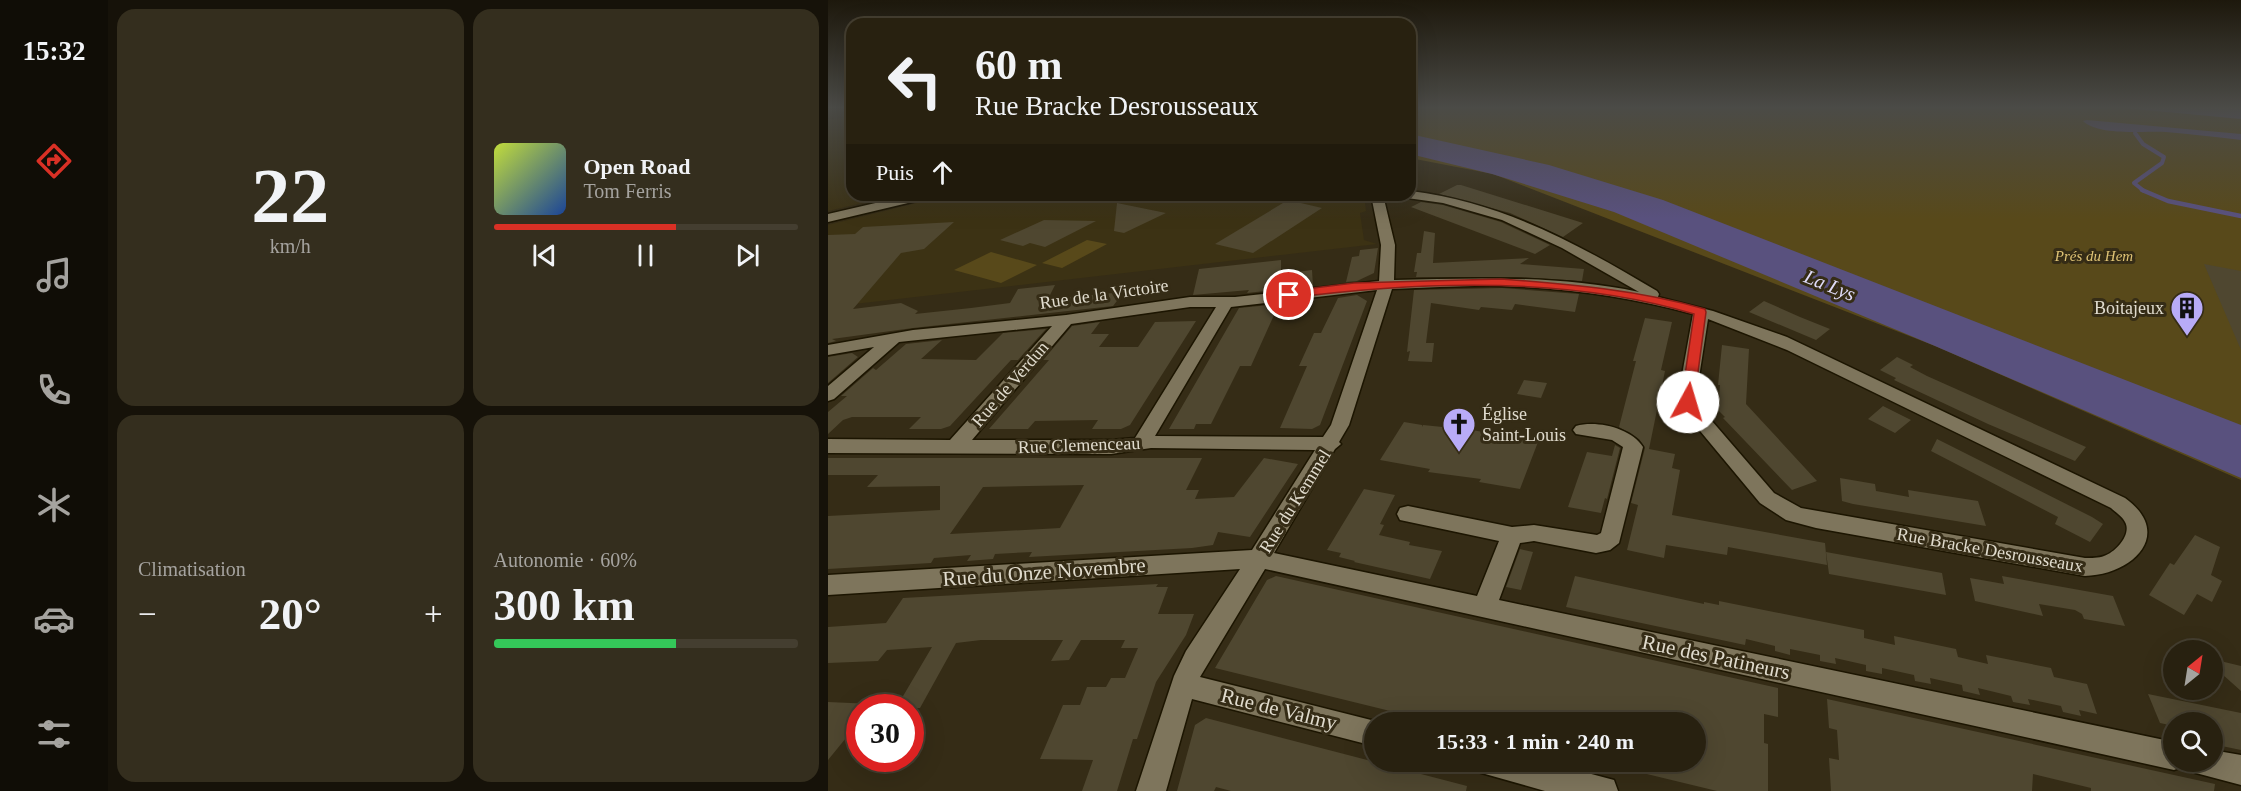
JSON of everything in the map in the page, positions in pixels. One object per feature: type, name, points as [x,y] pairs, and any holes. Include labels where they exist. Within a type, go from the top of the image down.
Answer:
[{"type":"street","name":"Rue Bracke Desrousseaux","points":[[1416,196],[1437,198],[1477,209],[1543,233],[1582,252],[1664,302]]},
{"type":"street","points":[[828,218],[900,201]]},
{"type":"street","name":"Rue du Kemmel","points":[[1150,791],[1183,685],[1203,644],[1330,444],[1351,394],[1386,285],[1388,245],[1378,201]]},
{"type":"street","name":"Rue Bracke Desrousseaux","points":[[1386,285],[1533,283],[1617,293],[1701,312],[1793,346],[2103,495],[2135,517],[2139,528],[2137,536],[2125,555],[2118,560],[2096,567],[2085,567],[1816,520],[1784,509],[1767,498],[1690,408],[1687,397],[1701,312]]},
{"type":"street","name":"Rue de la Victoire","points":[[828,350],[895,338],[1000,325],[1066,320],[1190,302],[1226,302],[1354,286],[1386,285]]},
{"type":"street","points":[[1142,442],[1226,302]]},
{"type":"street","name":"Rue de Verdun","points":[[955,447],[1066,320]]},
{"type":"street","points":[[828,395],[895,338]]},
{"type":"street","points":[[1408,514],[1512,536],[1534,533],[1602,544],[1611,537],[1633,447],[1626,439],[1583,430]]},
{"type":"street","name":"Rue Clemenceau","points":[[828,446],[1111,447],[1142,442],[1330,444]]},
{"type":"street","points":[[1485,607],[1512,536]]},
{"type":"street","name":"Rue du Onze Novembre","points":[[828,585],[1259,559]]},
{"type":"street","name":"Rue des Patineurs","points":[[1259,559],[2163,754]]},
{"type":"street","name":"Rue de Valmy","points":[[1183,685],[1364,730]]},
{"type":"street","points":[[2223,767],[2241,771]]},
{"type":"street","points":[[1528,772],[1603,791]]},
{"type":"shaded area","points":[[828,145],[846,145],[846,201],[870,201],[828,211]]},
{"type":"shaded area","points":[[925,201],[1365,201],[1366,211],[1360,213],[1364,240],[1377,244],[828,307],[828,225]]},
{"type":"green space","name":"Prés du Hem","points":[[1416,145],[2241,145],[2241,480],[1935,346],[1493,174],[1416,159]]},
{"type":"green space","points":[[1087,240],[1107,244],[1062,268],[1042,263]]},
{"type":"green space","points":[[991,252],[1037,265],[1001,283],[954,270]]},
{"type":"water","name":"La Lys","points":[[1416,145],[1459,145],[1549,165],[1663,200],[2241,425],[2241,478],[1935,346],[1614,212],[1492,174],[1416,155]]},
{"type":"building","points":[[1457,185],[1583,223],[1563,237],[1510,213],[1439,194]]},
{"type":"building","points":[[1286,201],[1322,208],[1253,253],[1215,244]]},
{"type":"building","points":[[1421,202],[1443,205],[1501,222],[1550,245],[1535,254],[1411,207]]},
{"type":"building","points":[[1117,203],[1166,213],[1124,233],[1114,231]]},
{"type":"building","points":[[1044,220],[1096,221],[1045,247],[1030,243],[1023,246],[1000,240]]},
{"type":"building","points":[[954,222],[924,249],[901,253],[853,309],[901,303],[918,311],[915,314],[971,308],[1010,303],[1018,289],[1055,285],[1048,299],[1124,292],[1113,306],[913,328],[832,339],[836,341],[828,343],[828,235],[855,234],[863,227]]},
{"type":"building","points":[[1424,231],[1435,233],[1433,263],[1529,258],[1520,264],[1584,269],[1582,281],[1517,277],[1416,277],[1417,272],[1414,272],[1417,253],[1421,253]]},
{"type":"building","points":[[1378,248],[1374,273],[1357,281],[1346,282],[1352,257],[1359,256],[1360,250]]},
{"type":"building","points":[[1281,260],[1281,274],[1312,270],[1313,286],[1247,293],[1249,290],[1193,295],[1199,269]]},
{"type":"building","points":[[2204,264],[2241,271],[2241,350],[2213,285]]},
{"type":"building","points":[[1502,288],[1579,294],[1575,312],[1515,304],[1512,310],[1481,307],[1479,310],[1431,303],[1426,343],[1434,343],[1432,362],[1408,361],[1414,290]]},
{"type":"building","points":[[1357,295],[1367,301],[1320,425],[1312,429],[1280,428],[1307,366],[1299,366],[1314,333],[1321,333],[1338,298]]},
{"type":"building","points":[[1764,301],[1830,329],[1816,340],[1749,312]]},
{"type":"building","points":[[1279,304],[1251,366],[1240,366],[1211,424],[1196,424],[1194,429],[1169,429],[1239,308]]},
{"type":"building","points":[[1645,318],[1672,322],[1661,370],[1665,371],[1649,449],[1675,454],[1672,468],[1680,470],[1672,515],[1825,543],[1827,565],[1728,547],[1727,555],[1666,545],[1664,558],[1627,550],[1638,505],[1631,503],[1645,448],[1639,439],[1619,427]]},
{"type":"building","points":[[1196,321],[1130,425],[1121,429],[1092,429],[1098,420],[1035,421],[1028,429],[989,429],[1049,360],[1043,360],[1072,326],[1100,322],[1091,334],[1109,334],[1099,347],[1138,347],[1155,322]]},
{"type":"building","points":[[1046,329],[1018,360],[1011,360],[950,426],[941,429],[909,429],[921,417],[852,417],[843,420],[828,434],[828,412],[847,396],[841,396],[873,368],[876,370],[906,344],[942,340],[921,359],[976,360],[1003,333]]},
{"type":"building","points":[[1722,345],[1749,349],[1746,404],[1817,481],[1792,490],[1723,418],[1725,417],[1718,410]]},
{"type":"building","points":[[852,353],[858,357],[828,383],[828,357]]},
{"type":"building","points":[[1897,357],[1913,365],[1910,367],[1927,376],[2086,447],[2075,461],[1894,380],[1896,378],[1880,370]]},
{"type":"building","points":[[1524,380],[1547,383],[1541,398],[1517,394]]},
{"type":"building","points":[[1883,406],[1911,420],[1895,433],[1868,419]]},
{"type":"building","name":"Église Saint-Louis","points":[[1404,422],[1422,425],[1422,427],[1423,425],[1472,430],[1538,442],[1520,489],[1479,482],[1481,479],[1428,472],[1430,469],[1380,460]]},
{"type":"building","points":[[1937,439],[2103,524],[2090,542],[2055,524],[2058,517],[1931,451]]},
{"type":"building","points":[[1615,445],[1620,448],[1607,499],[1605,498],[1601,513],[1568,507],[1587,452],[1612,456]]},
{"type":"building","points":[[828,458],[1202,458],[1186,490],[1199,490],[1195,499],[1234,497],[1264,458],[1298,464],[1250,537],[1218,532],[1213,545],[1192,548],[1029,557],[1032,552],[995,554],[993,559],[967,561],[971,555],[934,558],[931,563],[828,569],[828,516],[940,510],[940,486],[867,487],[878,475],[828,475]],"holes":[[[1084,485],[1060,528],[950,534],[983,487]]]},
{"type":"building","points":[[1840,478],[1875,484],[1876,491],[1909,497],[1908,490],[1978,501],[1986,526],[1842,501]]},
{"type":"building","points":[[1364,489],[1395,495],[1380,524],[1384,525],[1379,535],[1410,542],[1409,545],[1442,551],[1430,579],[1354,562],[1339,557],[1341,553],[1327,550]]},
{"type":"building","points":[[2195,535],[2220,547],[2211,575],[2222,581],[2212,602],[2197,594],[2184,615],[2149,595],[2170,563],[2174,565]]},
{"type":"building","points":[[1520,549],[1533,552],[1521,590],[1506,587]]},
{"type":"building","points":[[1826,552],[1942,573],[1946,595],[1829,574]]},
{"type":"building","points":[[1276,576],[1778,688],[1778,717],[1764,714],[1764,743],[1768,744],[1768,791],[1717,791],[1639,772],[1706,772],[1706,712],[1394,712],[1215,668],[1267,580]]},
{"type":"building","points":[[1575,576],[1704,604],[1704,602],[1719,605],[1719,601],[1864,630],[1864,638],[1895,645],[1894,636],[1956,649],[1958,657],[1988,664],[1986,655],[2051,668],[2054,677],[2087,684],[2097,714],[2079,710],[2081,716],[2063,712],[2061,706],[2028,699],[2030,705],[2013,702],[2011,696],[1978,688],[1980,695],[1963,691],[1962,685],[1930,678],[1931,684],[1915,681],[1914,675],[1882,668],[1882,674],[1866,671],[1866,665],[1835,658],[1836,664],[1820,661],[1820,655],[1790,649],[1790,655],[1775,651],[1775,646],[1746,639],[1745,645],[1566,607]]},
{"type":"building","points":[[2002,576],[2113,596],[2125,626],[2084,619],[2082,614],[2075,610],[2039,604],[2043,616],[1975,601],[1970,578],[2004,584]]},
{"type":"building","points":[[1158,584],[1156,587],[1168,587],[1158,614],[1194,614],[1186,635],[1156,682],[1137,739],[1133,739],[1117,791],[1082,791],[1093,760],[1040,759],[1063,705],[1080,705],[1087,687],[1106,687],[1111,678],[1125,678],[1138,648],[1121,648],[1125,640],[1081,640],[1069,660],[1051,661],[1063,640],[981,640],[956,643],[924,701],[924,694],[904,694],[932,647],[887,650],[878,661],[828,663],[828,627],[886,623],[903,598]]},
{"type":"building","points":[[2223,662],[2241,666],[2241,691],[2223,675]]},
{"type":"building","points":[[2148,694],[2163,697],[2163,700],[2177,700],[2241,713],[2241,750],[2223,746],[2223,712],[2163,712],[2163,724],[2160,723]]},
{"type":"building","points":[[1827,699],[2215,784],[2214,791],[2091,791],[2091,788],[2033,774],[2032,791],[1831,791],[1829,758],[1839,760],[1837,730],[1829,728]]},
{"type":"building","points":[[828,702],[846,703],[846,738],[828,760]]},
{"type":"building","points":[[1206,718],[1364,759],[1364,772],[1413,772],[1467,786],[1466,791],[1231,791],[1216,787],[1214,791],[1177,791],[1195,725]]},
{"type":"waterway","points":[[2144,145],[2164,157],[2162,163],[2134,183],[2144,191]]},
{"type":"waterway","points":[[2144,191],[2168,201],[2241,216]]},
{"type":"place","name":"Boitajeux","points":[[2187,337]]},
{"type":"place","name":"Église Saint-Louis","points":[[1459,453]]},
{"type":"route","points":[[1289,295],[1354,286],[1501,282],[1598,290],[1680,306],[1701,312],[1688,402]]}]
